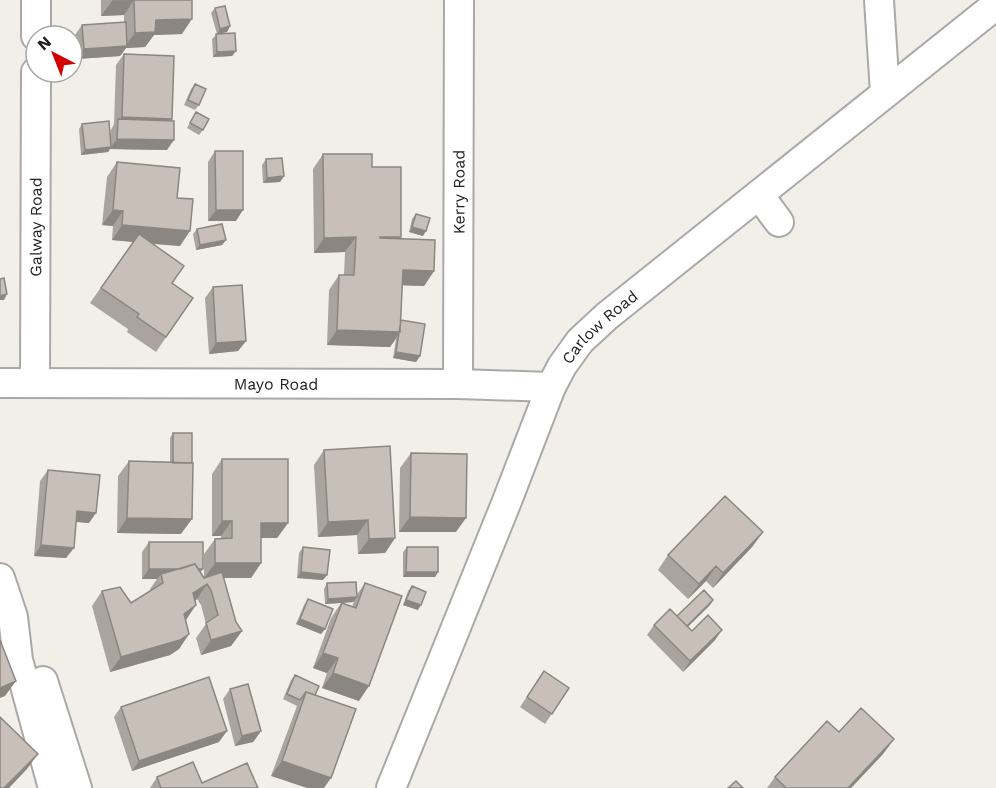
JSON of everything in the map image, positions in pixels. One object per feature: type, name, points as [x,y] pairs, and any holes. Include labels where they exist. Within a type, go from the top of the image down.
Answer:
[{"type":"street","points":[[36,0],[36,24]]},
{"type":"street","name":"Kerry Road","points":[[458,384],[459,0]]},
{"type":"street","points":[[879,0],[885,93]]},
{"type":"street","name":"Carlow Road","points":[[391,788],[551,387],[580,341],[648,283],[996,4]]},
{"type":"street","name":"Galway Road","points":[[35,383],[36,84]]},
{"type":"street","points":[[759,195],[779,222]]},
{"type":"street","name":"Mayo Road","points":[[0,383],[458,384],[551,387]]},
{"type":"street","points":[[0,578],[13,617],[35,655],[77,788]]},
{"type":"street","points":[[13,617],[18,660],[53,788]]},
{"type":"building","points":[[134,0],[192,0],[192,19],[156,20],[155,32],[135,33]]},
{"type":"building","points":[[225,6],[230,26],[220,29],[215,8]]},
{"type":"building","points":[[126,22],[127,46],[84,49],[84,25]]},
{"type":"building","points":[[235,33],[236,51],[217,52],[216,34]]},
{"type":"building","points":[[124,54],[174,56],[172,119],[122,117]]},
{"type":"building","points":[[195,84],[206,89],[199,105],[188,100]]},
{"type":"building","points":[[196,112],[209,119],[203,130],[190,123]]},
{"type":"building","points":[[118,119],[174,121],[174,140],[117,139]]},
{"type":"building","points":[[109,121],[111,147],[85,150],[82,124]]},
{"type":"building","points":[[215,151],[243,151],[243,210],[216,210]]},
{"type":"building","points":[[323,154],[372,154],[372,167],[401,167],[401,237],[380,238],[435,240],[434,271],[403,270],[400,332],[337,330],[339,275],[354,275],[356,237],[324,238]]},
{"type":"building","points":[[282,158],[284,176],[267,178],[266,159]]},
{"type":"building","points":[[117,162],[180,168],[177,198],[193,199],[190,231],[122,225],[123,211],[113,210]]},
{"type":"building","points":[[416,214],[430,218],[426,231],[412,227]]},
{"type":"building","points":[[222,224],[226,240],[200,245],[197,229]]},
{"type":"building","points":[[139,234],[184,266],[172,283],[193,298],[166,337],[137,317],[139,314],[101,288]]},
{"type":"building","points":[[4,278],[7,294],[0,296],[0,279]]},
{"type":"building","points":[[242,285],[246,341],[216,343],[213,287]]},
{"type":"building","points":[[401,320],[425,324],[420,356],[396,352]]},
{"type":"building","points":[[173,433],[192,433],[192,463],[173,463]]},
{"type":"building","points":[[390,446],[395,538],[369,539],[368,520],[328,522],[324,450]]},
{"type":"building","points":[[411,453],[467,454],[466,518],[410,517]]},
{"type":"building","points":[[222,459],[288,459],[288,523],[261,523],[261,563],[215,563],[215,539],[232,538],[232,521],[222,521]]},
{"type":"building","points":[[129,461],[193,463],[192,519],[127,518]]},
{"type":"building","points":[[48,470],[100,475],[96,513],[77,511],[74,548],[41,545]]},
{"type":"building","points":[[725,496],[763,532],[723,573],[716,566],[699,584],[668,555]]},
{"type":"building","points":[[149,542],[203,542],[203,569],[198,569],[195,564],[180,569],[149,569]]},
{"type":"building","points":[[303,547],[330,550],[327,575],[301,572]]},
{"type":"building","points":[[407,547],[438,547],[438,572],[406,572]]},
{"type":"building","points":[[195,564],[204,578],[222,572],[236,622],[242,631],[211,640],[206,623],[218,615],[207,584],[193,593],[196,605],[184,614],[189,634],[180,640],[121,657],[102,591],[120,587],[131,603],[163,583],[161,574]]},
{"type":"building","points":[[356,582],[357,597],[328,599],[327,583]]},
{"type":"building","points":[[365,583],[402,596],[369,686],[333,673],[338,658],[323,653],[342,603],[356,608]]},
{"type":"building","points":[[412,586],[426,592],[421,605],[406,600]]},
{"type":"building","points":[[704,590],[713,600],[687,626],[677,616]]},
{"type":"building","points":[[308,599],[333,609],[325,629],[300,619]]},
{"type":"building","points":[[670,609],[692,631],[708,615],[722,630],[690,661],[654,625]]},
{"type":"building","points":[[0,640],[16,681],[0,688]]},
{"type":"building","points":[[544,671],[569,688],[552,714],[527,697]]},
{"type":"building","points":[[295,675],[319,686],[315,695],[306,692],[300,700],[287,694]]},
{"type":"building","points":[[209,677],[227,731],[139,761],[121,707]]},
{"type":"building","points":[[248,684],[261,731],[242,736],[230,689]]},
{"type":"building","points":[[306,692],[356,709],[331,778],[282,761]]},
{"type":"building","points":[[861,708],[894,739],[848,788],[786,788],[775,777],[827,721],[839,732]]},
{"type":"building","points":[[0,717],[38,754],[4,788],[0,788]]},
{"type":"building","points":[[193,762],[202,783],[247,763],[258,788],[161,788],[157,777]]},
{"type":"building","points":[[736,781],[743,788],[728,788]]}]
